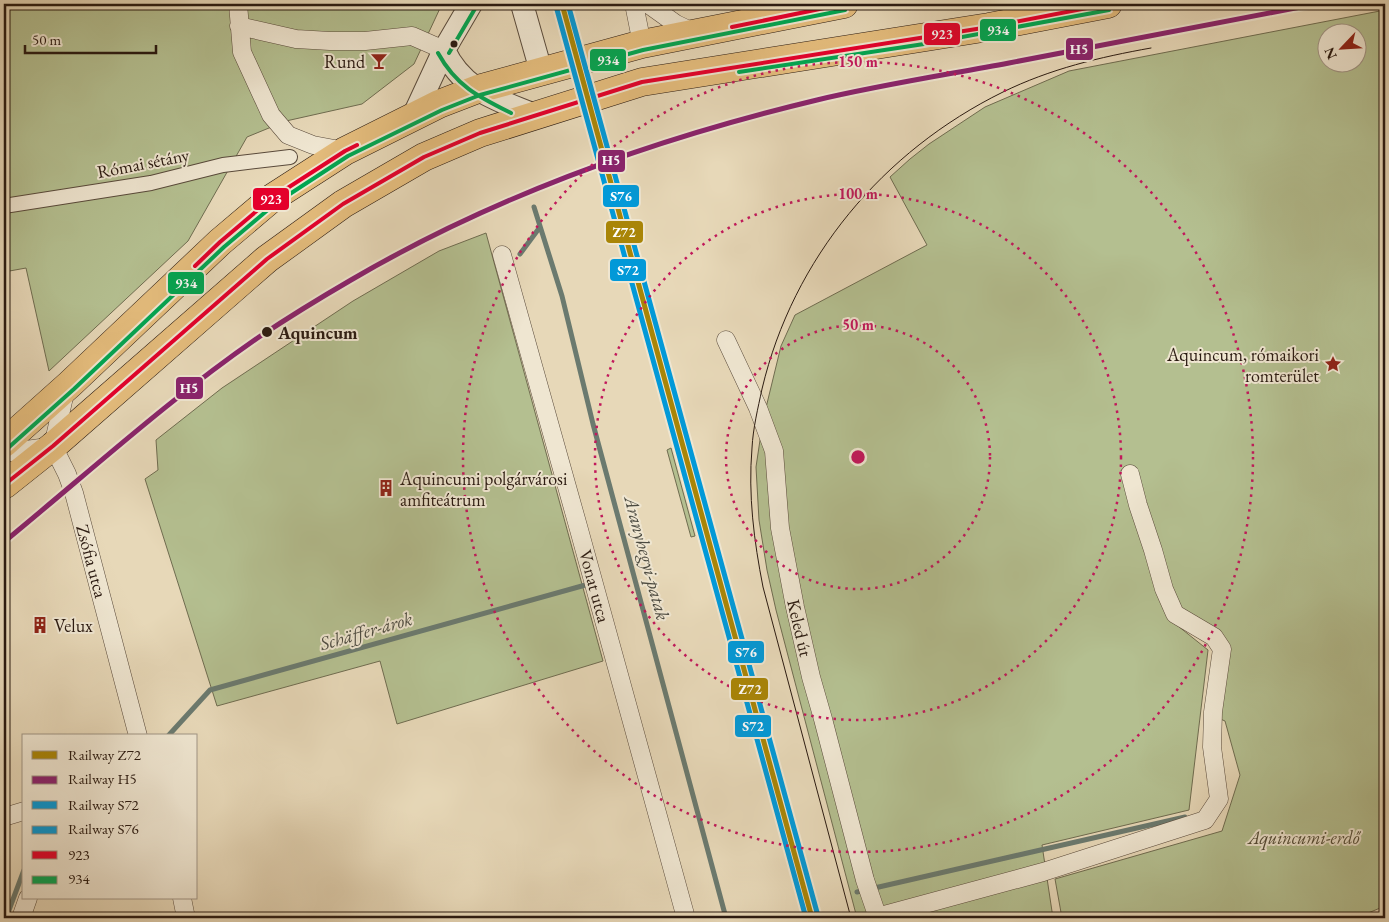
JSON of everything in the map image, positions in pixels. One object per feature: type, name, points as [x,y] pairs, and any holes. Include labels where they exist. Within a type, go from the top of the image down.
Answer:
[{"type":"main road","points":[[4,442],[66,388],[220,242],[272,198],[345,151],[439,104],[478,89],[642,44],[844,4]]},
{"type":"main road","points":[[4,485],[53,446],[267,259],[343,204],[424,157],[480,133],[642,82],[980,28],[1108,4]]},
{"type":"street","points":[[238,4],[242,52],[271,115],[288,135],[313,145],[345,151]]},
{"type":"street","points":[[413,117],[444,50],[471,4]]},
{"type":"street","points":[[522,4],[541,71]]},
{"type":"street","points":[[634,4],[642,44]]},
{"type":"street","points":[[648,4],[676,24],[697,34]]},
{"type":"street","points":[[239,26],[296,39],[330,41],[365,41],[412,36],[444,50],[453,68],[464,80],[478,89],[534,115]]},
{"type":"street","name":"Római sétány","points":[[4,206],[151,183],[223,165],[290,157]]},
{"type":"street","name":"Vonat utca","points":[[502,255],[686,918]]},
{"type":"street","name":"Keled út","points":[[726,340],[758,408],[774,450],[780,528],[795,607],[811,677],[824,719],[867,888],[877,918]]},
{"type":"street","points":[[4,453],[53,446],[66,388]]},
{"type":"street","name":"Zsófia utca","points":[[53,446],[74,493],[137,734]]},
{"type":"street","points":[[877,918],[1044,872],[1205,820],[1219,798],[1212,747],[1213,712],[1222,650],[1214,637],[1174,614],[1164,589],[1130,474]]},
{"type":"street","points":[[4,817],[22,812]]},
{"type":"street","points":[[21,918],[27,900]]},
{"type":"street","points":[[182,900],[186,918]]},
{"type":"green space","points":[[4,4],[442,4],[414,64],[362,104],[286,121],[247,137],[188,241],[49,371],[26,268],[4,272]]},
{"type":"green space","name":"Aquincumi-erdő","points":[[1385,10],[1385,906],[1356,918],[1062,918],[1055,879],[1222,831],[1240,775],[1225,721],[1218,718],[1227,661],[1176,602],[1136,470],[1121,470],[1168,618],[1208,650],[1189,810],[1042,845],[1053,918],[857,918],[767,570],[759,520],[756,467],[763,420],[781,346],[795,315],[927,245],[890,177],[929,144],[985,107],[1069,71],[1316,23],[1316,72],[1366,72],[1366,22],[1323,22]]},
{"type":"green space","points":[[486,233],[603,661],[397,724],[380,661],[217,706],[145,479],[158,470],[156,440],[222,388],[353,301],[439,251]]},
{"type":"green space","points":[[671,448],[695,536],[691,537],[667,450]]},
{"type":"waterway","name":"Aranyhegyi-patak","points":[[534,207],[562,296],[593,424],[726,918]]},
{"type":"waterway","points":[[520,254],[540,227]]},
{"type":"waterway","name":"Schäffer-árok","points":[[170,734],[210,690],[589,584]]},
{"type":"waterway","points":[[857,892],[1185,817]]},
{"type":"waterway","name":"Schäffer-árok","points":[[6,918],[22,875]]},
{"type":"tram line","points":[[851,918],[763,587],[757,552],[751,501],[753,441],[762,389],[776,341],[796,296],[820,253],[849,214],[882,177],[919,145],[959,116],[1021,84],[1057,70],[1113,55],[1151,48]]},
{"type":"rail line","name":"Z72","points":[[562,4],[812,918]]},
{"type":"rail line","name":"S76","points":[[568,4],[818,916]]},
{"type":"rail line","name":"H5","points":[[4,542],[193,385],[259,337],[351,280],[406,249],[519,196],[636,152],[756,115],[817,100],[1316,4]]},
{"type":"rail line","name":"S72","points":[[556,6],[806,918]]},
{"type":"transit line","name":"923","points":[[732,27],[844,4]]},
{"type":"transit line","name":"923","points":[[4,485],[53,446],[267,259],[343,204],[424,157],[480,133],[642,82],[989,27],[1108,4]]},
{"type":"transit line","name":"934","points":[[449,53],[476,7]]},
{"type":"transit line","name":"934","points":[[8,448],[74,389],[224,247],[276,203],[348,156],[442,110],[480,95],[643,50],[845,10]]},
{"type":"transit line","name":"934","points":[[739,72],[924,44],[1109,10]]},
{"type":"transit line","name":"934","points":[[438,53],[452,74],[469,89],[511,113]]},
{"type":"transit line","name":"923","points":[[195,266],[272,198],[357,145]]},
{"type":"place","name":"Rund","points":[[379,61]]},
{"type":"place","name":"Aquincum","points":[[267,332]]},
{"type":"place","name":"Aquincum, rómaikori romterület","points":[[1333,364]]},
{"type":"place","name":"Aquincumi polgárvárosi amfiteátrum","points":[[386,488]]},
{"type":"place","name":"Velux","points":[[40,625]]}]
